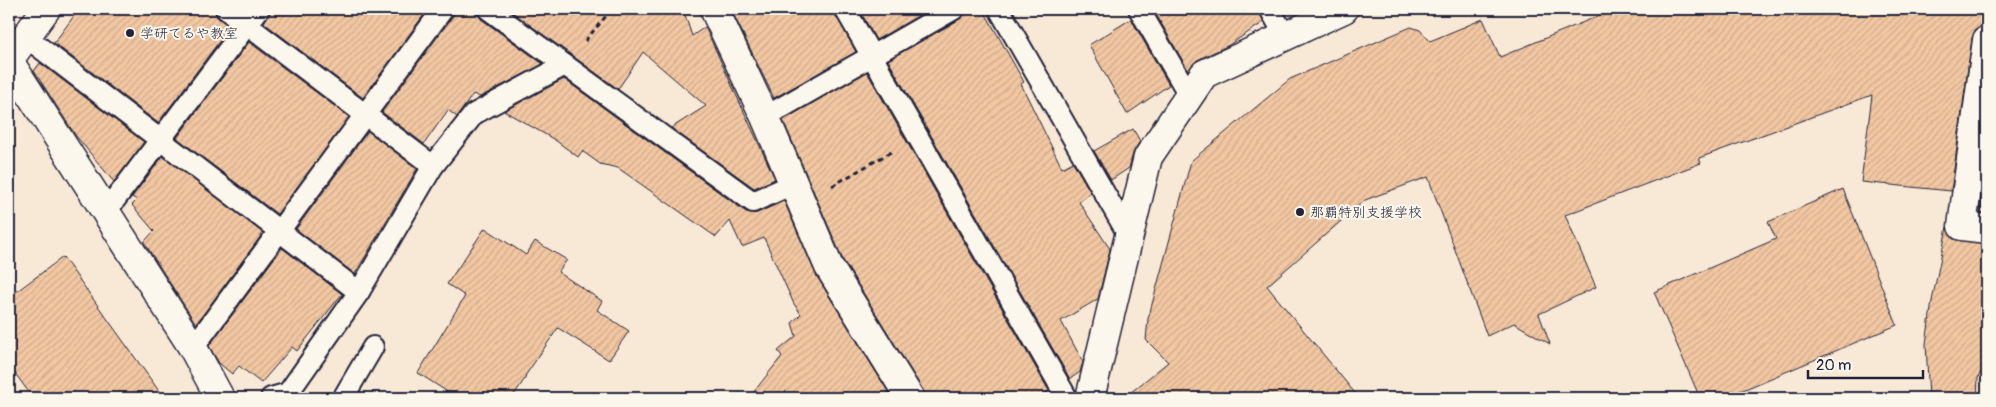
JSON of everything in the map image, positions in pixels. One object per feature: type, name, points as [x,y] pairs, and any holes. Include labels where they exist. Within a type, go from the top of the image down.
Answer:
[{"type":"street","points":[[46,9],[9,60],[193,348],[220,398]]},
{"type":"street","points":[[714,9],[765,117],[829,266],[910,398]]},
{"type":"street","points":[[1090,398],[1148,157],[1204,74],[1344,9]]},
{"type":"street","points":[[1987,40],[1962,226],[1987,229]]},
{"type":"lane","points":[[226,9],[433,166]]},
{"type":"lane","points":[[105,213],[259,9]]},
{"type":"lane","points":[[193,348],[443,9]]},
{"type":"lane","points":[[488,9],[753,202],[797,194]]},
{"type":"lane","points":[[845,9],[1067,398]]},
{"type":"lane","points":[[765,117],[954,9]]},
{"type":"lane","points":[[999,9],[1128,236]]},
{"type":"lane","points":[[1139,9],[1189,96]]},
{"type":"lane","points":[[1270,9],[1285,36]]},
{"type":"lane","points":[[26,37],[358,292]]},
{"type":"lane","points":[[271,398],[288,393],[358,292],[433,166],[474,114],[565,65]]},
{"type":"lane","points":[[343,398],[374,347]]},
{"type":"path","points":[[565,65],[612,9]]},
{"type":"path","points":[[797,194],[918,136]]},
{"type":"building","points":[[79,9],[214,9],[218,18],[230,27],[158,123],[54,43]]},
{"type":"building","points":[[271,9],[428,9],[363,98],[264,23]]},
{"type":"building","points":[[455,9],[476,9],[481,19],[543,64],[480,97],[473,94],[457,117],[448,110],[424,144],[382,112],[453,16]]},
{"type":"building","points":[[508,9],[683,9],[692,36],[705,27],[775,179],[754,188],[671,128],[706,106],[643,52],[618,89]]},
{"type":"building","points":[[731,9],[833,9],[856,52],[774,98]]},
{"type":"building","points":[[859,9],[930,9],[876,40]]},
{"type":"building","points":[[966,9],[983,9],[1024,82],[1021,84],[1062,168],[1073,162],[1091,193],[1079,202],[1110,249],[1098,299],[1061,321],[1083,362],[1080,372],[1070,379],[888,60],[960,19]]},
{"type":"building","points":[[1153,9],[1258,9],[1264,22],[1229,45],[1197,60],[1188,70]]},
{"type":"building","points":[[1615,9],[1987,9],[1987,25],[1975,30],[1972,38],[1951,191],[1861,182],[1872,95],[1699,158],[1701,163],[1565,215],[1596,287],[1539,314],[1550,344],[1514,323],[1487,336],[1428,177],[1365,200],[1267,286],[1359,398],[1124,398],[1168,362],[1146,340],[1148,319],[1191,161],[1290,79],[1411,27],[1420,30],[1430,41],[1483,19],[1500,57]]},
{"type":"building","points":[[1131,19],[1169,85],[1127,114],[1089,45]]},
{"type":"building","points":[[249,42],[349,117],[277,214],[177,138]]},
{"type":"building","points":[[40,63],[144,142],[114,182],[76,136],[34,71]]},
{"type":"building","points":[[867,72],[1049,391],[1038,398],[926,398],[923,390],[843,260],[783,120]]},
{"type":"building","points":[[564,79],[746,212],[757,213],[784,201],[816,275],[892,398],[749,398],[782,356],[778,351],[796,336],[792,323],[801,314],[794,304],[764,238],[742,247],[730,221],[716,237],[618,168],[600,164],[582,151],[578,157],[555,140],[504,111]]},
{"type":"building","points":[[1133,129],[1140,141],[1133,153],[1129,168],[1111,180],[1094,151]]},
{"type":"building","points":[[368,131],[417,169],[355,274],[296,229]]},
{"type":"building","points":[[1987,155],[1987,213],[1980,212]]},
{"type":"building","points":[[163,156],[263,233],[196,324],[144,242],[154,231],[132,205],[137,200],[132,197]]},
{"type":"building","points":[[1843,189],[1897,325],[1724,398],[1700,398],[1654,292],[1776,239],[1768,222]]},
{"type":"building","points":[[1947,227],[1953,239],[1987,244],[1987,359],[1978,378],[1977,398],[1929,398],[1926,344],[1932,301]]},
{"type":"building","points":[[485,228],[526,255],[535,241],[567,260],[558,272],[602,301],[597,310],[629,331],[609,360],[558,328],[512,398],[457,398],[418,373],[465,296],[447,284]]},
{"type":"building","points":[[282,248],[342,294],[297,351],[292,347],[261,383],[239,366],[232,374],[219,363],[209,346]]},
{"type":"building","points":[[63,257],[164,398],[33,398],[9,365],[9,297]]},
{"type":"place","name":"学研てるや教室","points":[[130,33]]},
{"type":"place","name":"那覇特別支援学校","points":[[1300,212]]}]
